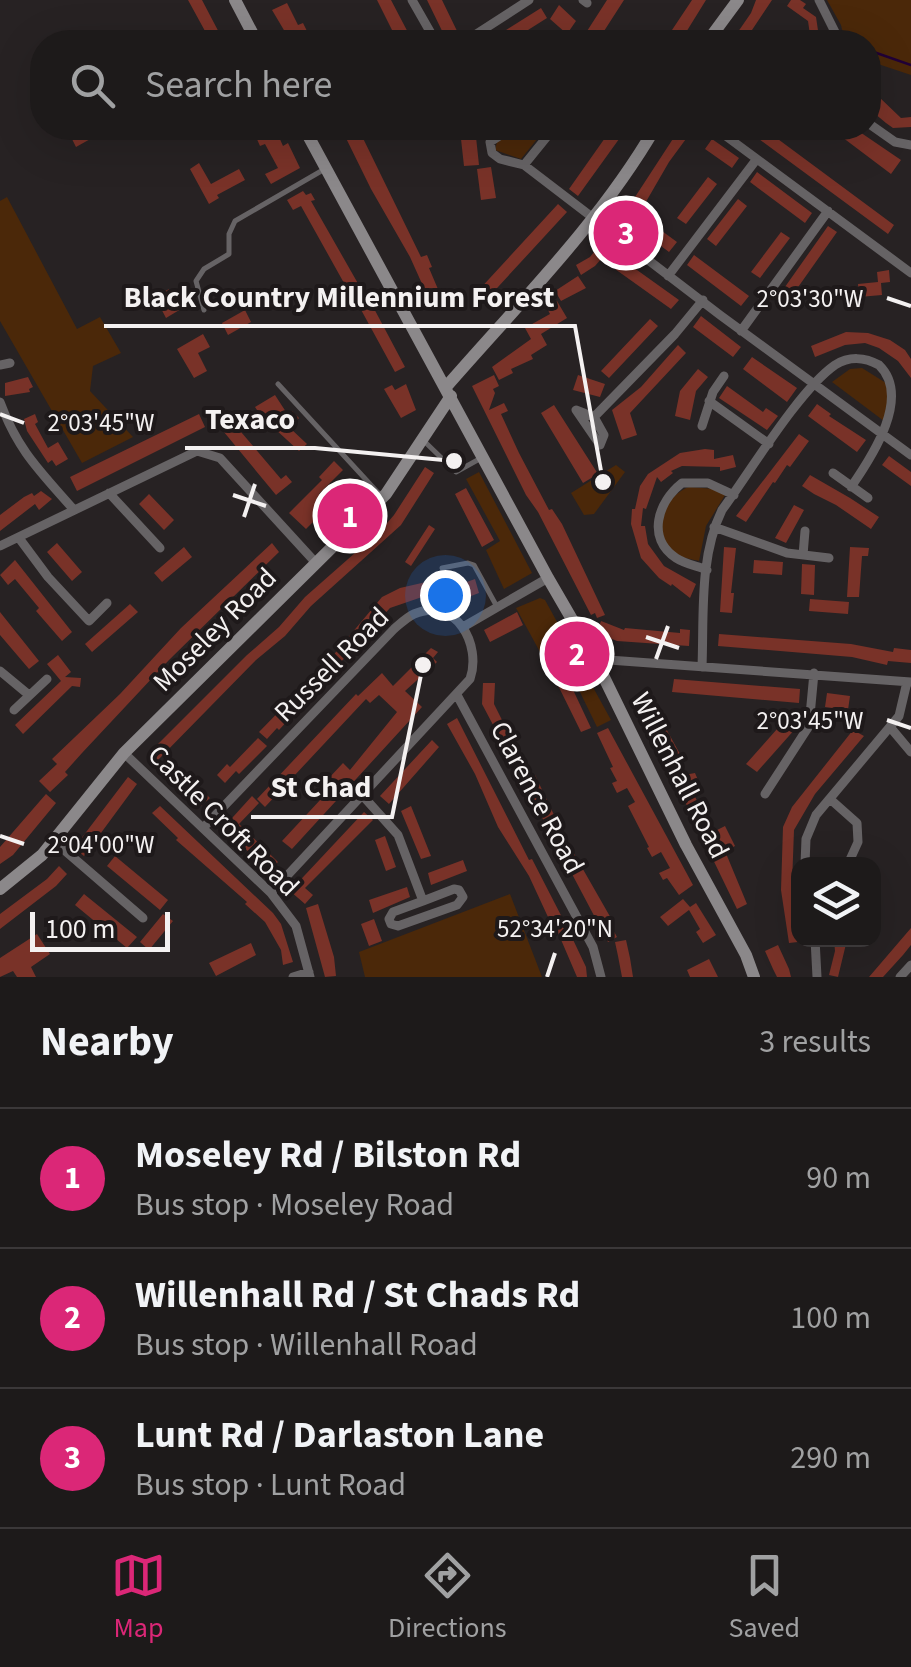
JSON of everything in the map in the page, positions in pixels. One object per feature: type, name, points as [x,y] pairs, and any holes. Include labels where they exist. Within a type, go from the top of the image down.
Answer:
[{"type":"street","points":[[412,0],[429,30]]},
{"type":"street","points":[[483,30],[530,0]]},
{"type":"street","points":[[716,30],[738,0]]},
{"type":"street","points":[[819,0],[835,30]]},
{"type":"street","points":[[238,1],[251,30]]},
{"type":"street","points":[[881,132],[895,142],[911,145]]},
{"type":"street","name":"Willenhall Road","points":[[311,140],[595,659],[754,977]]},
{"type":"street","points":[[493,140],[492,153],[524,165],[911,455]]},
{"type":"street","points":[[524,165],[544,140]]},
{"type":"street","name":"Moseley Road","points":[[0,889],[55,842],[124,753],[383,498],[423,440],[448,391],[593,218],[648,140]]},
{"type":"street","points":[[730,140],[911,273]]},
{"type":"street","points":[[668,276],[756,160]]},
{"type":"street","points":[[741,331],[828,211]]},
{"type":"street","points":[[594,417],[675,334],[702,300]]},
{"type":"street","points":[[702,667],[707,570],[714,527],[814,385],[834,366],[853,358],[877,364],[889,372],[899,386],[903,404],[852,487]]},
{"type":"street","points":[[702,426],[709,401],[724,376]]},
{"type":"street","points":[[709,401],[769,444]]},
{"type":"street","points":[[0,402],[12,436],[25,456],[74,510]]},
{"type":"street","points":[[0,546],[197,451],[220,458],[316,562]]},
{"type":"street","points":[[833,472],[868,498]]},
{"type":"street","points":[[707,570],[682,562],[664,547],[658,532],[660,512],[667,496],[682,483],[708,483],[734,495]]},
{"type":"street","points":[[109,493],[160,548]]},
{"type":"street","points":[[714,527],[787,553],[829,558]]},
{"type":"street","points":[[804,555],[805,531]]},
{"type":"street","points":[[19,538],[89,621],[108,603]]},
{"type":"street","points":[[271,893],[470,679],[474,668],[473,645],[463,627],[548,578]]},
{"type":"street","name":"Russell Road","points":[[203,828],[394,628],[414,614],[425,612],[445,614],[463,627]]},
{"type":"street","points":[[595,659],[909,682],[900,716],[830,798],[810,828],[806,857]]},
{"type":"street","points":[[0,670],[29,694]]},
{"type":"street","points":[[765,794],[809,726],[814,673]]},
{"type":"street","points":[[14,710],[47,679]]},
{"type":"street","name":"Clarence Road","points":[[457,694],[593,947],[601,977]]},
{"type":"street","points":[[890,727],[911,752]]},
{"type":"street","name":"Castle Croft Road","points":[[124,753],[271,893],[296,926],[309,975]]},
{"type":"street","points":[[363,796],[398,835],[423,900]]},
{"type":"street","points":[[830,798],[857,822],[858,842],[851,857]]},
{"type":"street","points":[[55,842],[144,918]]},
{"type":"street","points":[[454,889],[463,897],[457,904],[398,926],[392,924],[389,919],[393,912],[423,900],[454,889]]},
{"type":"street","points":[[815,947],[817,977]]},
{"type":"street","points":[[900,977],[911,965]]},
{"type":"street","points":[[293,977],[309,975]]},
{"type":"lane","points":[[204,310],[196,281],[204,269],[229,254],[229,234],[235,220],[326,168]]},
{"type":"lane","points":[[278,384],[383,498]]},
{"type":"lane","points":[[423,440],[456,472],[484,456]]},
{"type":"lane","points":[[442,568],[474,565],[496,606]]},
{"type":"shaded area","points":[[827,0],[911,0],[911,75],[881,65],[881,30],[842,30]]},
{"type":"shaded area","points":[[536,140],[521,159],[495,150],[497,142]]},
{"type":"shaded area","points":[[7,197],[77,329],[100,317],[121,353],[93,366],[90,391],[133,437],[82,463],[0,321],[0,201]]},
{"type":"shaded area","points":[[862,368],[886,383],[890,404],[884,421],[832,382],[850,369]]},
{"type":"shaded area","points":[[616,465],[625,472],[594,514],[584,515],[571,493]]},
{"type":"shaded area","points":[[479,472],[532,573],[504,589],[486,550],[500,541],[466,479]]},
{"type":"shaded area","points":[[689,487],[715,489],[725,495],[706,526],[699,561],[675,554],[662,537],[666,507]]},
{"type":"shaded area","points":[[540,598],[545,600],[611,720],[597,727],[557,645],[540,652],[516,608]]},
{"type":"shaded area","points":[[510,894],[542,977],[365,977],[359,952]]},
{"type":"building","points":[[188,0],[202,0],[218,30],[204,30]]},
{"type":"building","points":[[377,0],[391,0],[407,30],[392,30]]},
{"type":"building","points":[[427,0],[442,0],[457,30],[442,30]]},
{"type":"building","points":[[607,0],[624,0],[605,30],[588,30]]},
{"type":"building","points":[[692,0],[706,0],[687,30],[672,30]]},
{"type":"building","points":[[756,0],[772,0],[752,30],[739,30]]},
{"type":"building","points":[[791,0],[806,4],[803,8],[816,17],[818,30],[809,30],[808,21],[787,6]]},
{"type":"building","points":[[287,3],[298,25],[303,23],[306,30],[284,30],[272,10]]},
{"type":"building","points":[[559,5],[576,21],[570,30],[562,30],[550,19]]},
{"type":"building","points":[[541,8],[547,18],[528,30],[506,30]]},
{"type":"building","points":[[881,99],[901,118],[911,117],[911,127],[893,128],[881,119]]},
{"type":"building","points":[[257,140],[280,140],[283,146],[288,143],[300,168],[271,184],[265,174],[278,168],[265,144],[260,146]]},
{"type":"building","points":[[347,140],[364,140],[421,257],[427,255],[443,301],[432,306],[410,257]]},
{"type":"building","points":[[461,140],[476,140],[479,165],[464,166]]},
{"type":"building","points":[[604,140],[618,140],[578,196],[569,189]]},
{"type":"building","points":[[672,140],[685,140],[636,219],[648,227],[651,223],[677,242],[669,252],[622,217]]},
{"type":"building","points":[[713,140],[739,158],[732,168],[705,149]]},
{"type":"building","points":[[760,140],[779,140],[894,225],[888,234]]},
{"type":"building","points":[[846,140],[872,140],[901,160],[891,174]]},
{"type":"building","points":[[199,163],[211,184],[239,169],[245,180],[217,195],[219,198],[209,204],[190,169]]},
{"type":"building","points":[[491,167],[496,198],[481,200],[477,169]]},
{"type":"building","points":[[757,172],[812,213],[805,223],[750,182]]},
{"type":"building","points":[[708,177],[717,184],[686,224],[677,218]]},
{"type":"building","points":[[303,191],[306,195],[311,193],[315,200],[311,201],[360,287],[349,292],[301,206],[293,210],[287,200]]},
{"type":"building","points":[[738,199],[747,206],[716,246],[707,239]]},
{"type":"building","points":[[558,204],[567,212],[486,300],[477,292]]},
{"type":"building","points":[[828,226],[837,232],[789,300],[780,294]]},
{"type":"building","points":[[781,232],[790,238],[760,278],[751,272]]},
{"type":"building","points":[[601,243],[609,250],[581,275],[576,265],[590,257]]},
{"type":"building","points":[[694,255],[749,296],[741,306],[687,265]]},
{"type":"building","points":[[623,260],[679,300],[671,309],[615,269]]},
{"type":"building","points":[[889,270],[890,282],[881,283],[882,295],[859,297],[858,284],[878,282],[877,272]]},
{"type":"building","points":[[578,276],[586,288],[561,301],[555,291]]},
{"type":"building","points":[[169,289],[176,302],[187,296],[191,303],[166,318],[155,297]]},
{"type":"building","points":[[370,301],[405,367],[395,372],[359,306]]},
{"type":"building","points":[[557,301],[567,318],[541,334],[547,345],[531,355],[533,359],[511,369],[513,373],[499,380],[492,367],[531,339],[525,328],[550,314],[547,308]]},
{"type":"building","points":[[245,310],[251,322],[228,335],[222,323]]},
{"type":"building","points":[[701,316],[741,347],[733,357],[693,327]]},
{"type":"building","points":[[650,319],[658,326],[609,378],[601,371]]},
{"type":"building","points":[[846,332],[868,333],[905,350],[911,359],[911,378],[898,361],[865,343],[845,345],[815,357],[811,346]]},
{"type":"building","points":[[203,334],[210,347],[198,353],[207,371],[194,378],[177,349]]},
{"type":"building","points":[[678,345],[686,353],[630,413],[637,435],[622,440],[612,410],[641,387]]},
{"type":"building","points":[[752,357],[797,388],[787,402],[743,369]]},
{"type":"building","points":[[698,369],[708,377],[696,391],[690,420],[675,416],[680,391]]},
{"type":"building","points":[[494,375],[499,386],[493,389],[489,410],[504,403],[508,411],[501,414],[519,453],[549,510],[562,524],[605,615],[591,615],[472,386]]},
{"type":"building","points":[[578,375],[605,384],[600,397],[573,390]]},
{"type":"building","points":[[28,377],[33,387],[30,392],[5,396],[5,383]]},
{"type":"building","points":[[406,384],[416,410],[401,418],[384,389],[392,385],[395,390]]},
{"type":"building","points":[[727,386],[763,412],[766,408],[778,416],[767,430],[719,398]]},
{"type":"building","points":[[275,395],[288,415],[292,411],[299,418],[290,428],[307,444],[299,451],[255,407]]},
{"type":"building","points":[[817,404],[866,440],[857,452],[808,416]]},
{"type":"building","points":[[554,405],[598,474],[583,483],[541,413]]},
{"type":"building","points":[[224,412],[281,479],[286,475],[292,482],[276,495],[214,420]]},
{"type":"building","points":[[35,414],[35,424],[48,448],[58,442],[68,459],[56,466],[52,460],[48,463],[27,431],[24,419]]},
{"type":"building","points":[[199,414],[205,427],[77,491],[70,477]]},
{"type":"building","points":[[799,434],[809,441],[790,467],[787,465],[773,482],[746,522],[736,516]]},
{"type":"building","points":[[714,450],[714,459],[733,455],[736,467],[720,471],[720,467],[682,466],[661,482],[657,477],[646,509],[643,508],[641,526],[645,526],[648,544],[664,566],[696,584],[690,598],[659,578],[641,558],[631,524],[632,509],[648,474],[680,453]]},
{"type":"building","points":[[889,456],[911,472],[911,486],[882,465]]},
{"type":"building","points":[[334,461],[343,470],[319,494],[330,505],[306,529],[289,513],[322,480],[319,477]]},
{"type":"building","points":[[425,467],[434,473],[401,525],[311,606],[157,761],[149,753],[305,597],[381,530]]},
{"type":"building","points":[[810,475],[879,517],[871,529],[802,486]]},
{"type":"building","points":[[466,488],[494,540],[482,547],[455,494]]},
{"type":"building","points":[[41,491],[52,499],[39,510],[35,504],[0,531],[0,515],[24,497]]},
{"type":"building","points":[[149,494],[174,520],[164,530],[139,504]]},
{"type":"building","points":[[794,505],[804,510],[786,543],[775,538]]},
{"type":"building","points":[[429,525],[435,529],[411,566],[405,562]]},
{"type":"building","points":[[57,543],[82,572],[72,581],[47,552]]},
{"type":"building","points":[[272,543],[279,552],[169,660],[50,792],[39,781],[57,764],[52,759],[181,628]]},
{"type":"building","points":[[184,547],[192,557],[162,582],[154,573]]},
{"type":"building","points":[[724,547],[736,548],[732,613],[720,612]]},
{"type":"building","points":[[850,547],[869,548],[868,556],[862,556],[859,597],[847,597]]},
{"type":"building","points":[[15,560],[72,632],[62,641],[15,579],[8,585],[0,575]]},
{"type":"building","points":[[754,560],[783,562],[782,575],[753,573]]},
{"type":"building","points":[[802,564],[815,565],[814,595],[801,594]]},
{"type":"building","points":[[475,579],[479,593],[458,601],[453,587]]},
{"type":"building","points":[[426,582],[450,587],[447,600],[425,596],[390,608],[279,730],[267,739],[259,732],[297,693],[300,695],[382,597]]},
{"type":"building","points":[[810,599],[849,602],[848,614],[809,611]]},
{"type":"building","points":[[130,604],[138,612],[92,652],[85,644]]},
{"type":"building","points":[[0,612],[39,661],[29,669],[0,635]]},
{"type":"building","points":[[517,612],[523,625],[490,642],[484,630]]},
{"type":"building","points":[[601,621],[624,630],[690,630],[689,646],[617,641],[602,635],[603,631],[598,629]]},
{"type":"building","points":[[719,634],[851,644],[893,652],[894,648],[911,650],[911,663],[888,661],[887,665],[852,657],[718,646]]},
{"type":"building","points":[[431,648],[438,652],[433,658],[437,662],[405,691],[422,707],[292,849],[282,841],[334,785],[328,779],[343,763],[350,770],[397,712],[379,695],[370,703],[366,699],[265,807],[257,799],[356,694],[382,673],[393,686]]},
{"type":"building","points":[[58,655],[71,672],[65,677],[81,678],[80,687],[72,686],[23,734],[15,725],[61,681],[47,664]]},
{"type":"building","points":[[559,660],[591,728],[581,732],[548,665]]},
{"type":"building","points":[[674,679],[800,689],[799,703],[672,692]]},
{"type":"building","points":[[483,683],[495,683],[494,704],[612,920],[609,922],[617,937],[608,942],[482,704]]},
{"type":"building","points":[[827,693],[850,696],[848,710],[825,707]]},
{"type":"building","points":[[653,705],[680,754],[675,756],[684,775],[695,773],[698,780],[689,785],[713,832],[725,826],[735,846],[725,851],[747,904],[737,909],[641,711]]},
{"type":"building","points":[[457,718],[567,927],[587,977],[577,977],[529,876],[498,827],[447,724]]},
{"type":"building","points":[[785,720],[796,728],[757,772],[746,764]]},
{"type":"building","points":[[608,728],[693,885],[679,895],[659,873],[670,868],[661,852],[652,857],[647,848],[628,806],[635,802],[627,788],[617,793],[612,783],[617,781],[610,768],[613,767],[597,733]]},
{"type":"building","points":[[853,730],[864,736],[815,794],[794,830],[789,943],[781,890],[783,827],[792,807]]},
{"type":"building","points":[[258,738],[267,746],[225,783],[217,775]]},
{"type":"building","points":[[432,740],[439,747],[389,804],[380,796]]},
{"type":"building","points":[[181,770],[210,798],[201,806],[172,779]]},
{"type":"building","points":[[128,777],[137,784],[84,856],[74,848]]},
{"type":"building","points":[[46,794],[56,803],[13,855],[0,864],[0,847]]},
{"type":"building","points":[[252,796],[259,803],[239,824],[278,862],[269,871],[223,828]]},
{"type":"building","points":[[160,806],[273,913],[281,924],[293,962],[283,965],[281,950],[265,922],[152,813]]},
{"type":"building","points":[[411,806],[431,856],[421,859],[401,811]]},
{"type":"building","points":[[364,812],[373,820],[305,888],[313,895],[305,904],[290,891]]},
{"type":"building","points":[[385,836],[396,867],[386,871],[375,840]]},
{"type":"building","points":[[115,856],[168,900],[160,910],[107,866]]},
{"type":"building","points":[[463,860],[467,871],[431,885],[428,873]]},
{"type":"building","points":[[59,866],[67,874],[56,886],[0,929],[0,914]]},
{"type":"building","points":[[407,887],[410,897],[373,913],[369,900]]},
{"type":"building","points":[[84,894],[137,937],[127,948],[75,905]]},
{"type":"building","points":[[683,899],[690,907],[696,903],[716,935],[703,943],[689,910],[668,926],[660,917]]},
{"type":"building","points":[[318,904],[336,976],[325,977],[306,908]]},
{"type":"building","points":[[163,914],[173,921],[149,950],[140,942]]},
{"type":"building","points":[[374,919],[382,941],[369,946],[361,924]]},
{"type":"building","points":[[911,928],[911,945],[903,955],[883,977],[869,977]]},
{"type":"building","points":[[37,934],[50,954],[31,967],[36,977],[17,977],[13,971],[0,977],[0,958]]},
{"type":"building","points":[[626,940],[633,977],[622,977],[615,942]]},
{"type":"building","points":[[251,943],[256,955],[216,976],[209,963]]},
{"type":"building","points":[[778,945],[791,977],[777,977],[765,951]]},
{"type":"building","points":[[835,947],[845,947],[838,977],[829,975]]},
{"type":"building","points":[[709,959],[718,977],[690,977],[687,970]]},
{"type":"waterway","points":[[881,55],[911,65]]},
{"type":"place","name":"Lunt Rd / Darlaston Lane","points":[[626,233]]},
{"type":"place","name":"Texaco","points":[[454,461]]},
{"type":"place","name":"Black Country Millennium Forest","points":[[603,482]]},
{"type":"place","name":"Moseley Rd / Bilston Rd","points":[[350,516]]},
{"type":"place","name":"Willenhall Rd / St Chads Rd","points":[[577,654]]},
{"type":"place","name":"St Chad","points":[[423,665]]}]
